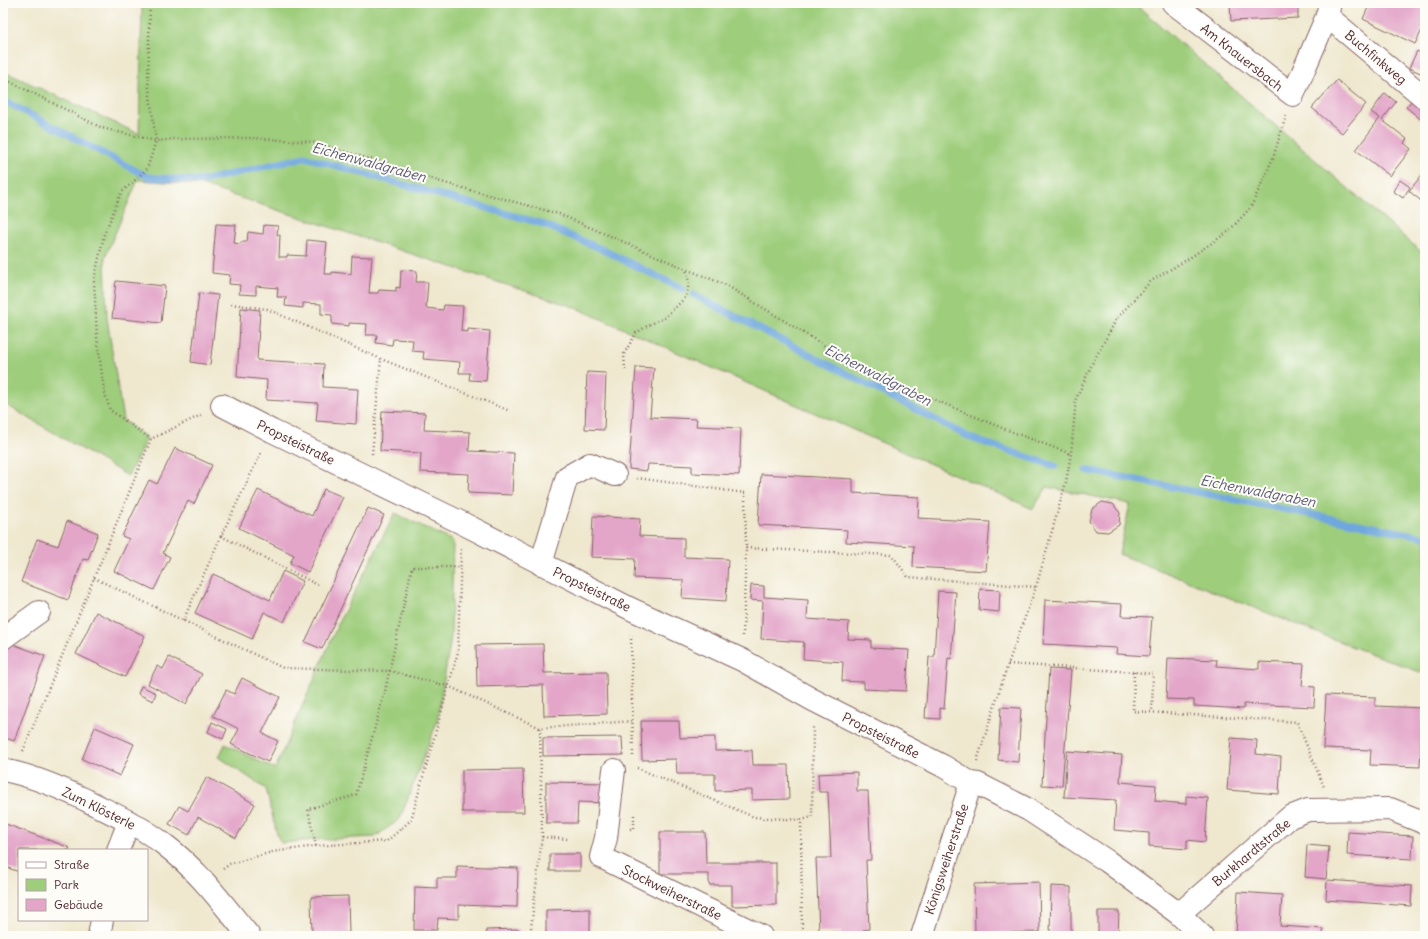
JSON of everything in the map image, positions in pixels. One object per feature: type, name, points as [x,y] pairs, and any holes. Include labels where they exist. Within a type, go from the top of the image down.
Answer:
[{"type":"street","name":"Am Knauersbach","points":[[1173,3],[1292,95]]},
{"type":"street","points":[[1292,95],[1328,10]]},
{"type":"street","name":"Buchfinkweg","points":[[1328,10],[1425,98]]},
{"type":"street","name":"Propsteistraße","points":[[222,405],[272,431],[462,522],[631,609],[742,660],[813,700],[943,766],[971,783],[978,784],[1029,810],[1107,861],[1179,914],[1202,936]]},
{"type":"street","name":"Propsteistraße","points":[[541,564],[567,477],[590,464],[615,475]]},
{"type":"street","points":[[3,638],[38,612]]},
{"type":"street","points":[[606,838],[627,765]]},
{"type":"street","name":"Zum Klösterle","points":[[9,771],[67,792],[129,822],[166,845],[206,882],[249,936]]},
{"type":"street","name":"Königsweiherstraße","points":[[922,936],[971,783]]},
{"type":"street","name":"Burkhardtstraße","points":[[1179,914],[1290,817],[1308,810],[1390,809],[1425,823]]},
{"type":"street","points":[[118,849],[129,822]]},
{"type":"street","name":"Stockweiherstraße","points":[[606,838],[602,857],[761,936]]},
{"type":"street","points":[[99,936],[102,921]]},
{"type":"path","points":[[150,3],[148,81],[156,141],[147,169],[121,193],[104,235],[94,280],[97,337],[104,390],[110,410],[151,439]]},
{"type":"path","points":[[3,78],[102,128],[156,141],[175,139],[249,138],[313,142],[400,167],[440,182],[559,214],[726,285],[843,357],[902,386],[1002,428],[1071,454]]},
{"type":"path","points":[[971,783],[1008,664],[1036,587],[1066,482],[1071,454],[1076,399],[1092,364],[1117,318],[1151,281],[1188,259],[1228,232],[1251,207],[1273,158],[1292,95]]},
{"type":"path","points":[[625,370],[624,354],[636,333],[664,318],[686,296],[689,283],[686,269]]},
{"type":"path","points":[[231,304],[267,309],[381,359],[510,411]]},
{"type":"path","points":[[370,478],[381,359]]},
{"type":"path","points":[[9,771],[94,578],[151,439],[222,405]]},
{"type":"path","points":[[183,621],[221,536],[272,431]]},
{"type":"path","points":[[615,475],[745,493],[746,548],[742,660]]},
{"type":"path","points":[[206,882],[230,864],[272,852],[316,846],[387,840],[411,820],[458,652],[462,522]]},
{"type":"path","points":[[221,536],[318,585]]},
{"type":"path","points":[[746,548],[892,555],[908,577],[1036,587]]},
{"type":"path","points":[[316,846],[308,809],[356,795],[386,691],[412,567],[460,567]]},
{"type":"path","points":[[94,578],[283,668],[390,671],[448,686],[540,728],[632,722]]},
{"type":"path","points":[[631,609],[632,722],[627,765],[754,817],[801,820],[812,817],[813,700]]},
{"type":"path","points":[[1008,664],[1153,674],[1152,712]]},
{"type":"path","points":[[1134,672],[1133,711],[1297,722],[1333,809]]},
{"type":"path","points":[[530,936],[542,837],[540,728]]},
{"type":"path","points":[[606,838],[634,828],[634,812]]},
{"type":"path","points":[[801,820],[802,936]]},
{"type":"path","points":[[542,837],[568,839]]},
{"type":"green space","points":[[142,3],[1134,3],[1425,255],[1425,674],[1119,554],[1130,504],[1047,487],[1033,509],[574,307],[201,185],[138,180],[105,257],[107,318],[123,420],[147,438],[128,476],[3,403],[3,71],[139,134]]},
{"type":"green space","points":[[395,513],[453,541],[451,637],[437,722],[400,819],[375,837],[281,843],[277,835],[266,789],[219,757],[225,744],[275,769],[338,624]]},
{"type":"building","points":[[1230,3],[1298,3],[1298,18],[1231,21]]},
{"type":"building","points":[[1370,3],[1425,3],[1425,24],[1415,44],[1363,19]]},
{"type":"building","points":[[1417,51],[1425,55],[1425,75],[1409,68]]},
{"type":"building","points":[[1337,80],[1366,104],[1342,133],[1312,108]]},
{"type":"building","points":[[1385,93],[1396,102],[1382,120],[1407,139],[1404,143],[1411,149],[1390,176],[1356,150],[1380,118],[1371,112]]},
{"type":"building","points":[[1414,98],[1425,106],[1425,119],[1423,121],[1406,107]]},
{"type":"building","points":[[1425,171],[1425,204],[1409,191]]},
{"type":"building","points":[[1400,180],[1410,187],[1403,198],[1393,191]]},
{"type":"building","points":[[216,224],[236,225],[234,243],[240,244],[241,242],[247,242],[248,232],[263,234],[264,225],[278,226],[277,235],[280,235],[279,257],[287,257],[287,255],[306,256],[307,240],[327,242],[324,274],[332,274],[332,272],[351,274],[352,256],[372,257],[369,293],[378,293],[379,290],[396,291],[396,287],[400,288],[401,270],[417,271],[416,282],[428,282],[426,308],[443,310],[444,305],[463,306],[461,331],[468,332],[468,329],[490,331],[486,381],[469,380],[470,373],[459,373],[460,362],[423,359],[424,352],[412,351],[413,340],[393,339],[392,345],[376,343],[377,335],[366,335],[367,324],[349,323],[349,326],[332,324],[332,315],[321,314],[321,304],[303,303],[303,308],[285,306],[286,297],[277,297],[278,288],[256,286],[256,295],[239,294],[240,285],[229,284],[230,275],[212,273]]},
{"type":"building","points":[[116,281],[165,286],[161,323],[112,318]]},
{"type":"building","points":[[199,293],[218,295],[210,365],[191,362]]},
{"type":"building","points":[[241,308],[260,310],[257,360],[324,364],[323,387],[358,389],[356,424],[316,421],[318,403],[266,400],[267,380],[237,377]]},
{"type":"building","points":[[636,367],[654,368],[650,417],[697,419],[696,426],[741,428],[739,475],[692,473],[692,466],[648,464],[647,471],[629,469]]},
{"type":"building","points":[[587,372],[606,373],[604,430],[585,429]]},
{"type":"building","points":[[382,411],[425,413],[424,430],[470,432],[469,451],[514,453],[512,495],[468,493],[469,474],[420,472],[421,453],[380,451]]},
{"type":"building","points":[[175,448],[212,465],[194,504],[188,501],[163,553],[170,557],[154,590],[114,571],[129,539],[122,536],[149,480],[157,484]]},
{"type":"building","points":[[761,474],[853,479],[853,493],[919,497],[918,518],[990,522],[986,571],[913,567],[914,546],[846,542],[847,530],[758,525]]},
{"type":"building","points":[[324,489],[343,497],[308,572],[290,563],[294,555],[239,528],[258,490],[312,516]]},
{"type":"building","points":[[1102,502],[1113,504],[1120,513],[1119,525],[1108,532],[1096,531],[1089,521],[1092,509]]},
{"type":"building","points":[[368,508],[384,515],[322,649],[305,642]]},
{"type":"building","points":[[593,516],[640,519],[639,536],[684,538],[684,557],[728,559],[726,601],[682,598],[683,580],[634,578],[635,559],[591,557]]},
{"type":"building","points":[[67,521],[98,533],[88,560],[83,559],[68,600],[21,582],[37,539],[58,546]]},
{"type":"building","points":[[283,571],[303,581],[284,622],[264,612],[252,639],[195,613],[213,574],[270,600]]},
{"type":"building","points":[[751,585],[764,586],[764,597],[808,600],[807,619],[849,622],[848,639],[871,640],[871,648],[909,650],[906,691],[864,689],[864,682],[842,681],[843,662],[803,659],[804,642],[761,639],[763,601],[750,600]]},
{"type":"building","points":[[980,589],[1000,590],[999,612],[979,610]]},
{"type":"building","points":[[938,591],[956,592],[951,659],[948,658],[944,709],[940,708],[940,719],[925,718],[929,657],[934,657]]},
{"type":"building","points":[[1045,600],[1122,604],[1121,616],[1152,617],[1149,656],[1116,654],[1117,648],[1043,644]]},
{"type":"building","points":[[96,612],[145,636],[125,677],[76,654]]},
{"type":"building","points":[[7,642],[45,656],[14,741],[3,737],[3,652]]},
{"type":"building","points":[[543,644],[544,673],[606,672],[607,714],[544,716],[543,685],[477,687],[476,645]]},
{"type":"building","points":[[169,657],[202,674],[186,704],[148,684],[157,666],[163,669]]},
{"type":"building","points":[[1168,658],[1217,660],[1216,666],[1259,669],[1259,662],[1304,664],[1302,686],[1315,687],[1314,707],[1244,704],[1244,709],[1194,706],[1194,700],[1166,699]]},
{"type":"building","points":[[1049,669],[1071,670],[1062,786],[1042,785]]},
{"type":"building","points":[[242,678],[280,697],[262,733],[278,741],[268,762],[231,744],[239,729],[213,716],[226,690],[234,694]]},
{"type":"building","points":[[141,686],[156,693],[153,701],[138,694]]},
{"type":"building","points":[[1326,695],[1375,697],[1375,706],[1423,708],[1420,767],[1370,765],[1371,750],[1323,748]]},
{"type":"building","points":[[1001,707],[1021,708],[1018,762],[998,760]]},
{"type":"building","points":[[641,721],[679,721],[680,738],[715,737],[715,751],[752,750],[753,765],[788,765],[789,799],[752,800],[752,790],[715,791],[715,774],[677,774],[676,759],[642,760]]},
{"type":"building","points":[[212,722],[227,729],[223,739],[208,732]]},
{"type":"building","points":[[95,727],[134,744],[120,776],[82,759]]},
{"type":"building","points":[[622,737],[623,755],[543,756],[543,738]]},
{"type":"building","points":[[1231,738],[1257,740],[1256,754],[1281,757],[1279,794],[1227,790]]},
{"type":"building","points":[[1067,751],[1122,755],[1120,782],[1156,785],[1155,801],[1186,804],[1186,796],[1208,798],[1205,842],[1187,840],[1187,849],[1149,846],[1149,833],[1114,830],[1116,800],[1064,797]]},
{"type":"building","points":[[523,769],[524,812],[462,812],[462,770]]},
{"type":"building","points":[[857,772],[857,791],[868,791],[871,860],[866,860],[869,929],[863,930],[864,936],[841,936],[841,932],[819,932],[816,858],[831,858],[828,792],[819,792],[818,774]]},
{"type":"building","points":[[207,777],[255,804],[236,838],[198,817],[189,835],[169,824],[179,806],[188,811]]},
{"type":"building","points":[[546,782],[606,783],[606,803],[578,802],[577,823],[546,823]]},
{"type":"building","points":[[3,823],[70,848],[18,849],[18,872],[3,866]]},
{"type":"building","points":[[660,832],[705,832],[706,863],[776,863],[776,905],[732,906],[732,885],[709,885],[709,874],[660,874]]},
{"type":"building","points":[[1348,832],[1413,836],[1412,859],[1347,855]]},
{"type":"building","points":[[1307,845],[1329,847],[1326,879],[1305,877]]},
{"type":"building","points":[[550,854],[580,854],[580,871],[550,871]]},
{"type":"building","points":[[457,866],[518,868],[517,907],[459,905],[459,919],[438,918],[437,930],[414,930],[415,887],[437,888],[437,878],[457,878]]},
{"type":"building","points":[[1327,880],[1412,886],[1411,906],[1326,900]]},
{"type":"building","points":[[1039,882],[1040,932],[975,933],[974,884]]},
{"type":"building","points":[[1051,886],[1071,887],[1071,936],[1050,936]]},
{"type":"building","points":[[1238,892],[1282,895],[1280,926],[1323,929],[1323,936],[1236,936]]},
{"type":"building","points":[[348,896],[349,933],[312,934],[311,897]]},
{"type":"building","points":[[590,909],[590,936],[546,936],[546,910]]},
{"type":"building","points":[[1098,911],[1119,911],[1118,936],[1098,936]]},
{"type":"building","points":[[519,929],[519,936],[487,936],[486,930]]},
{"type":"waterway","name":"Eichenwaldgraben","points":[[3,100],[148,177],[201,181],[305,157],[540,223],[597,247],[683,289]]},
{"type":"waterway","name":"Eichenwaldgraben","points":[[694,295],[973,439],[1055,466]]},
{"type":"waterway","name":"Eichenwaldgraben","points":[[1086,470],[1425,537]]}]
